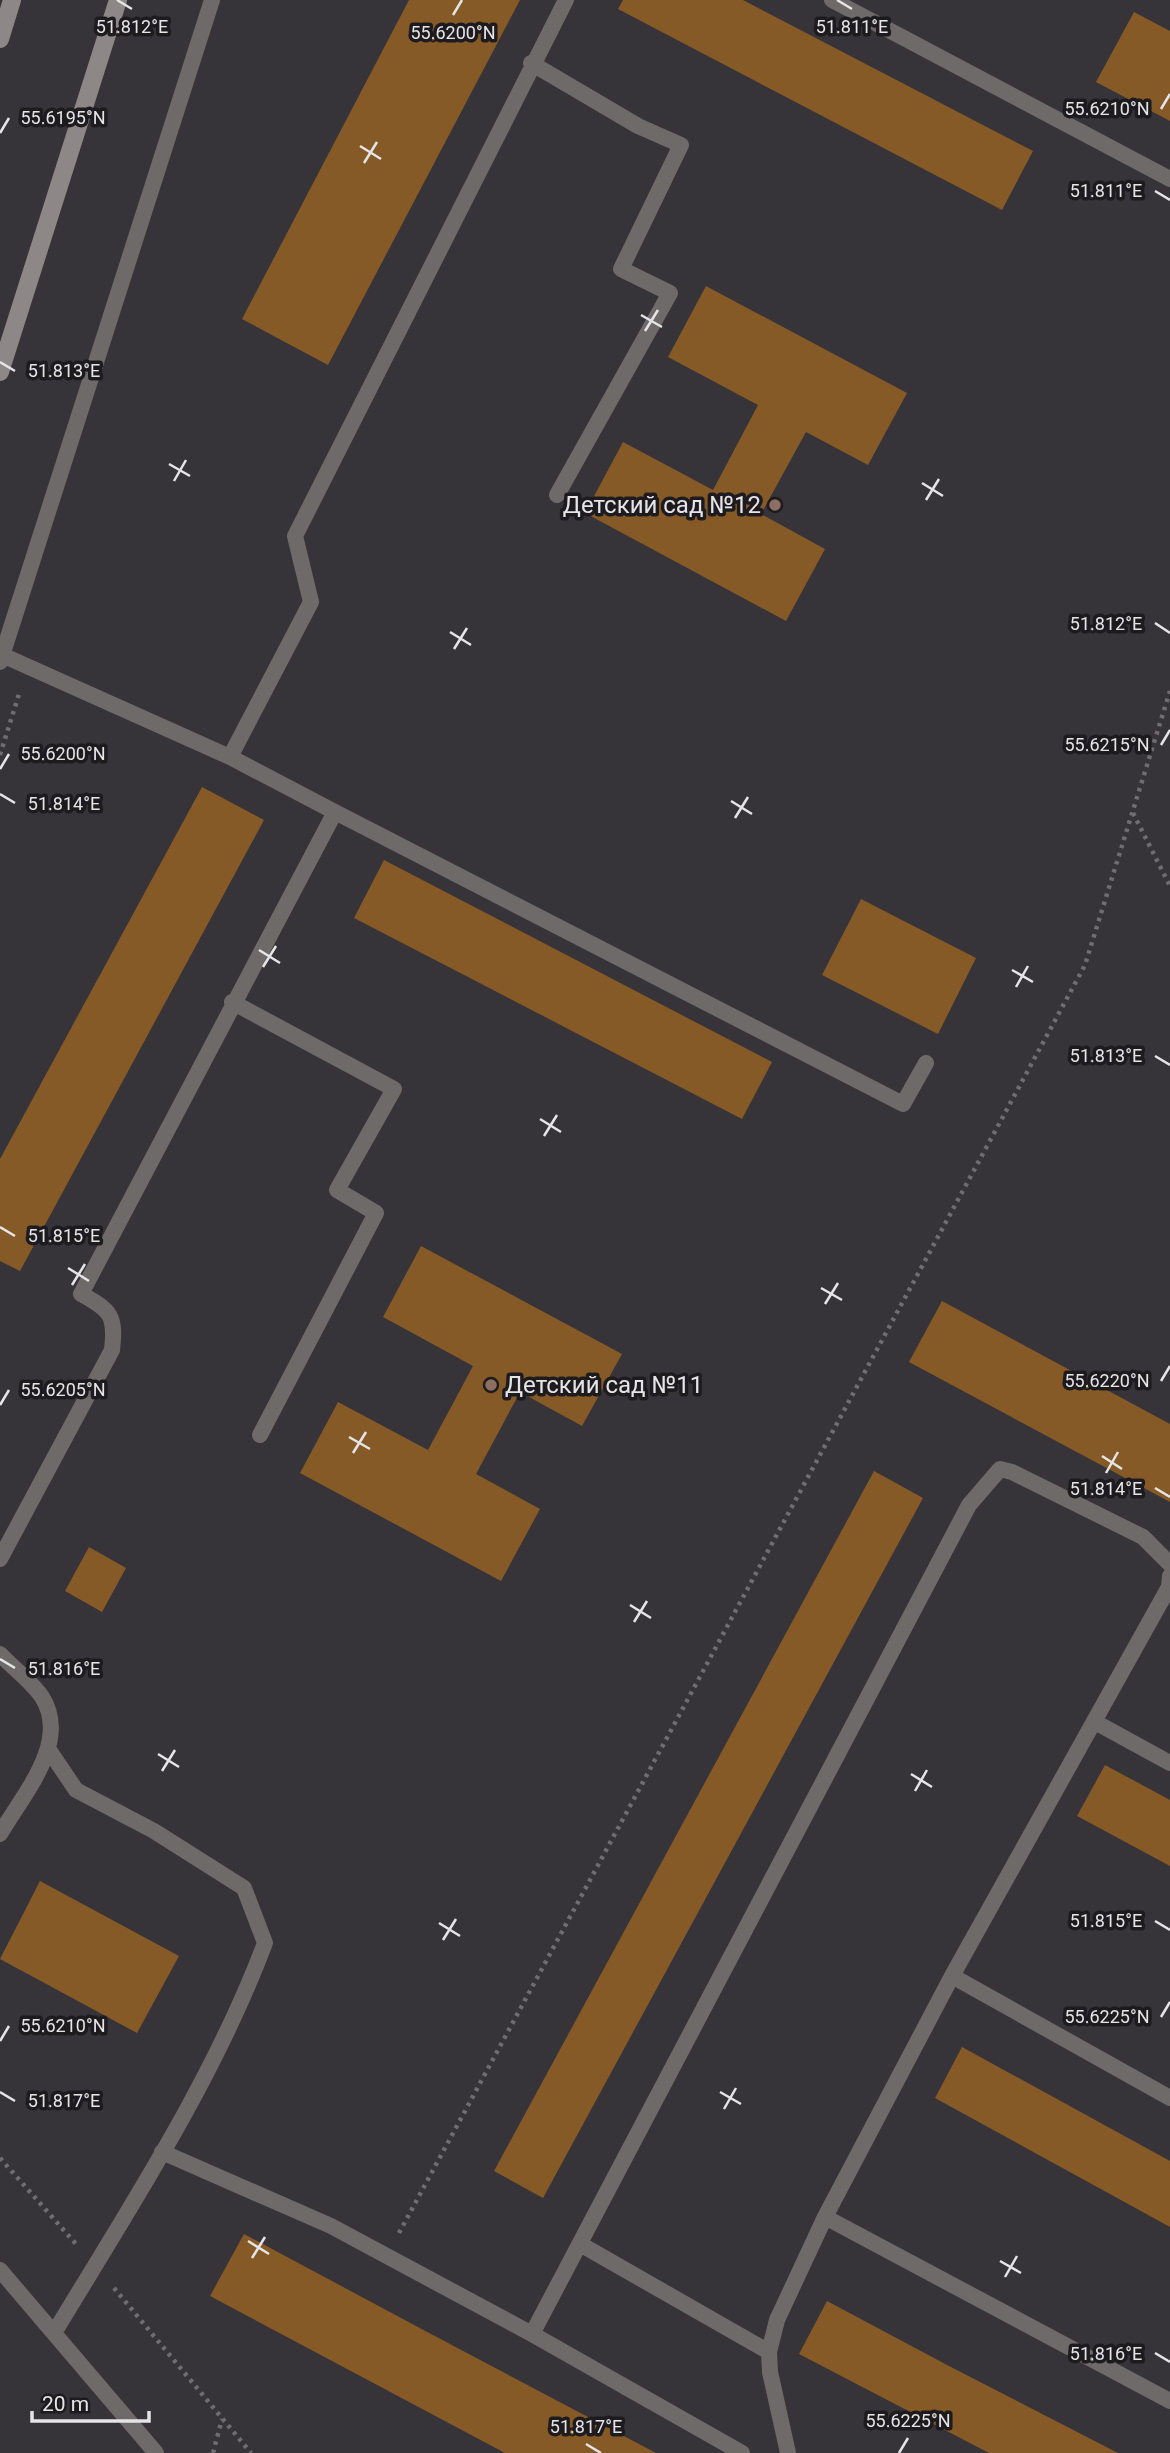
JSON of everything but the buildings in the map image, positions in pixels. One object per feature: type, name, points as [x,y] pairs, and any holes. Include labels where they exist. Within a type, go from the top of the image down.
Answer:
[{"type":"main road","points":[[0,38],[12,0]]},
{"type":"main road","points":[[0,372],[118,0]]},
{"type":"lane","points":[[212,0],[1,659],[230,757],[903,1104],[926,1063]]},
{"type":"lane","points":[[230,757],[311,602],[295,536],[531,63],[566,0]]},
{"type":"lane","points":[[832,0],[1170,179]]},
{"type":"lane","points":[[531,63],[638,126],[681,145],[621,269],[670,293],[557,495]]},
{"type":"lane","points":[[0,1559],[112,1350],[115,1325],[105,1306],[81,1294],[232,1002],[335,812]]},
{"type":"lane","points":[[232,1002],[394,1089],[337,1190],[376,1213],[260,1435]]},
{"type":"lane","points":[[532,2334],[969,1505],[1000,1469],[1012,1472],[1143,1537],[1170,1564]]},
{"type":"lane","points":[[788,2453],[772,2379],[769,2351],[776,2320],[825,2217],[951,1976],[1169,1587],[1170,1576]]},
{"type":"lane","points":[[0,1654],[41,1696],[51,1716],[49,1750],[0,1834]]},
{"type":"lane","points":[[1095,1722],[1170,1763]]},
{"type":"lane","points":[[49,1750],[76,1790],[154,1831],[244,1888],[265,1943],[239,2011],[162,2152],[54,2333]]},
{"type":"lane","points":[[951,1976],[1170,2098]]},
{"type":"lane","points":[[162,2152],[331,2226],[532,2334],[742,2453]]},
{"type":"lane","points":[[825,2217],[1170,2401]]},
{"type":"lane","points":[[580,2244],[769,2351]]},
{"type":"lane","points":[[0,2270],[156,2453]]},
{"type":"path","points":[[387,2256],[1084,965],[1170,691]]},
{"type":"path","points":[[1132,812],[1170,886]]},
{"type":"path","points":[[0,2158],[95,2265],[251,2453]]},
{"type":"path","points":[[213,2453],[223,2419]]},
{"type":"place","name":"Детский сад №12","points":[[775,505]]},
{"type":"place","name":"Детский сад №11","points":[[491,1385]]}]
